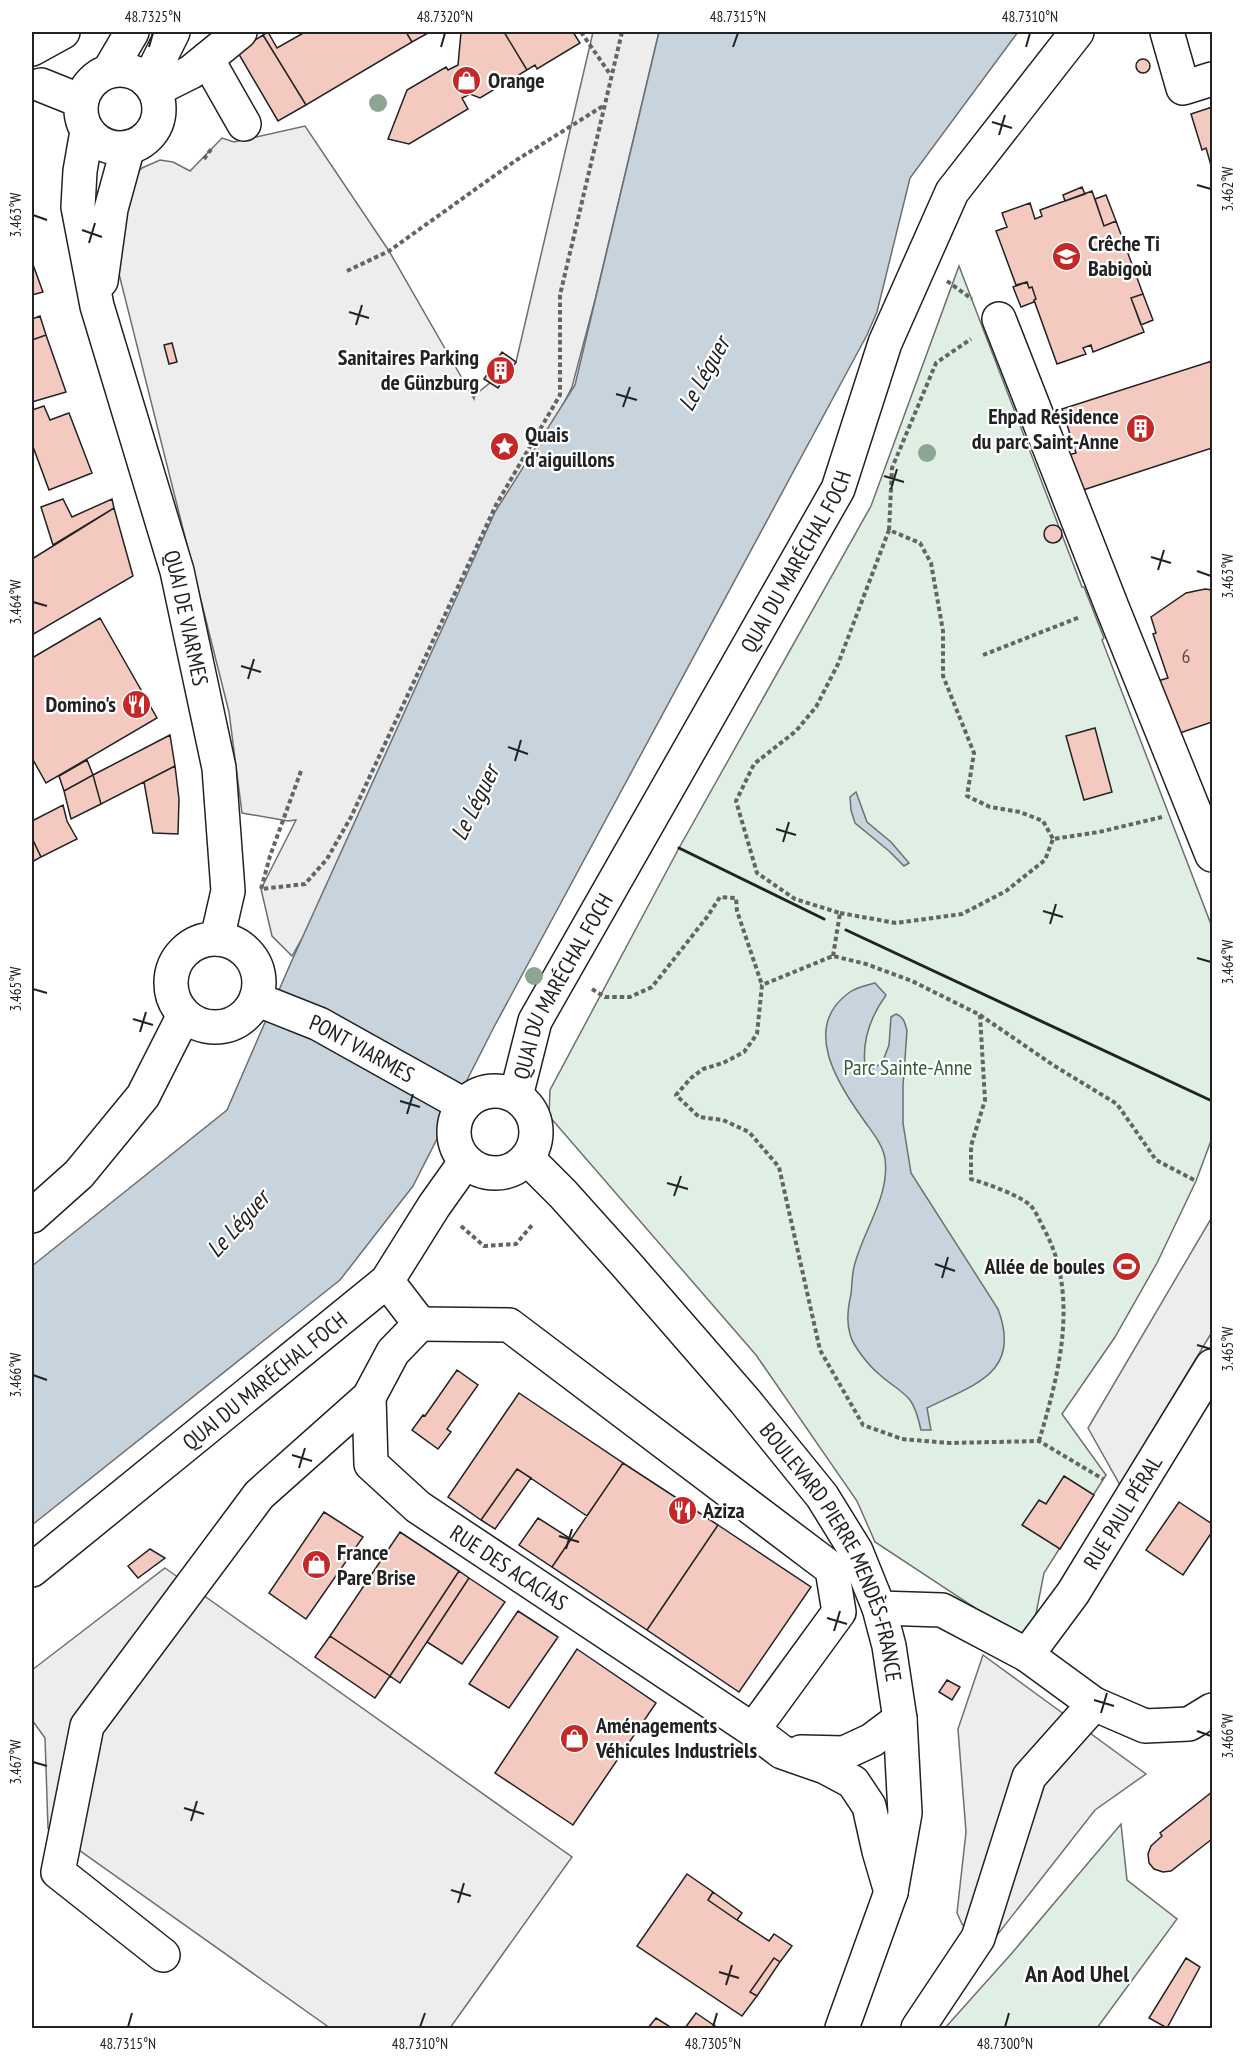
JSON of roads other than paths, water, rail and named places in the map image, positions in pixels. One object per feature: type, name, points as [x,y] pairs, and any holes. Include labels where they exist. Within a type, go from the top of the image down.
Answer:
[{"type":"main road","points":[[32,49],[63,32]]},
{"type":"main road","points":[[109,71],[132,32]]},
{"type":"main road","points":[[151,86],[173,32]]},
{"type":"main road","points":[[151,86],[191,72],[240,32]]},
{"type":"main road","name":"QUAI DU MARÉCHAL FOCH","points":[[516,1096],[535,1021],[838,489],[885,343],[952,192],[1077,32]]},
{"type":"main road","points":[[1167,32],[1183,88],[1212,80]]},
{"type":"main road","points":[[207,59],[244,124]]},
{"type":"main road","points":[[36,84],[84,116],[95,139],[116,148],[128,147],[146,138],[158,117],[158,106],[151,86],[130,71],[119,69],[109,71],[91,82],[84,116]]},
{"type":"main road","name":"QUAI DE VIARMES","points":[[84,116],[78,207],[97,306],[177,571],[219,768],[228,891],[217,939]]},
{"type":"main road","name":"QUAI DE VIARMES","points":[[97,306],[111,209],[128,147]]},
{"type":"main road","points":[[999,319],[1112,607],[1206,834]]},
{"type":"main road","points":[[217,939],[230,942],[242,948],[251,958],[257,971],[262,1001],[241,1018],[225,1026],[206,1027],[184,1015],[175,1003],[170,988],[172,973],[178,959],[188,948],[202,941],[217,939]]},
{"type":"main road","name":"PONT VIARMES","points":[[262,1001],[319,1024],[461,1104]]},
{"type":"main road","points":[[32,1216],[79,1174],[143,1096],[184,1015]]},
{"type":"main road","points":[[488,1091],[502,1091],[516,1096],[534,1117],[536,1131],[534,1145],[527,1158],[518,1166],[505,1172],[491,1173],[478,1169],[466,1161],[456,1146],[454,1132],[461,1104],[488,1091]]},
{"type":"main road","name":"BOULEVARD PIERRE MENDÈS-FRANCE","points":[[527,1158],[625,1263],[745,1401],[822,1496],[856,1551],[879,1608],[889,1646],[900,1719],[905,1813],[891,1892],[842,2028]]},
{"type":"main road","name":"QUAI DU MARÉCHAL FOCH","points":[[32,1570],[387,1281],[466,1161]]},
{"type":"main road","points":[[387,1281],[420,1324],[509,1325],[832,1569],[840,1612],[753,1730]]},
{"type":"main road","name":"RUE DES ACACIAS","points":[[420,1324],[393,1352],[369,1397],[371,1464],[418,1507],[753,1730],[782,1752],[825,1767],[853,1782],[868,1806],[891,1892]]},
{"type":"main road","name":"RUE PAUL PÉRAL","points":[[1028,1655],[1073,1593],[1134,1497],[1212,1366]]},
{"type":"main road","points":[[163,1955],[58,1872],[87,1726],[259,1495],[369,1397]]},
{"type":"main road","points":[[879,1608],[942,1610],[1028,1655],[1094,1704],[1145,1726],[1189,1724],[1212,1710]]},
{"type":"main road","points":[[918,2028],[978,1938],[1029,1777],[1094,1704]]},
{"type":"main road","points":[[782,1752],[844,1753],[872,1740],[900,1719]]},
{"type":"water","name":"Le Léguer","points":[[659,32],[1018,32],[910,178],[877,312],[867,335],[494,1027],[413,1186],[340,1280],[32,1525],[32,1266],[227,1110],[289,967],[495,512],[575,385]]},
{"type":"water","points":[[856,792],[867,822],[891,842],[909,863],[904,866],[855,823],[850,797]]},
{"type":"water","points":[[875,983],[886,995],[876,1011],[866,1038],[865,1066],[870,1070],[882,1063],[889,1045],[891,1017],[899,1015],[907,1031],[903,1123],[911,1173],[998,1309],[1004,1331],[1004,1348],[999,1362],[990,1374],[927,1408],[931,1430],[921,1430],[916,1411],[910,1400],[875,1371],[862,1356],[851,1339],[848,1324],[854,1267],[884,1187],[885,1159],[879,1143],[843,1089],[828,1055],[826,1038],[828,1021],[835,1006],[853,990]]},
{"type":"place","name":"Orange","points":[[467,80]]},
{"type":"place","name":"Crêche Ti Babigoù","points":[[1067,256]]},
{"type":"place","name":"Sanitaires Parking de Günzburg","points":[[500,370]]},
{"type":"place","name":"Ehpad Résidence du parc Saint-Anne","points":[[1140,429]]},
{"type":"place","name":"Quais d'aiguillons","points":[[504,447]]},
{"type":"place","name":"Domino's","points":[[137,704]]},
{"type":"place","name":"Allée de boules","points":[[1126,1266]]},
{"type":"place","name":"Aziza","points":[[682,1510]]},
{"type":"place","name":"France Pare Brise","points":[[316,1565]]},
{"type":"place","name":"Aménagements Véhicules Industriels","points":[[575,1738]]},
{"type":"district","name":"An Aod Uhel","points":[[1077,1974]]},
{"type":"park label","name":"Parc Sainte-Anne","points":[[908,1067]]}]
